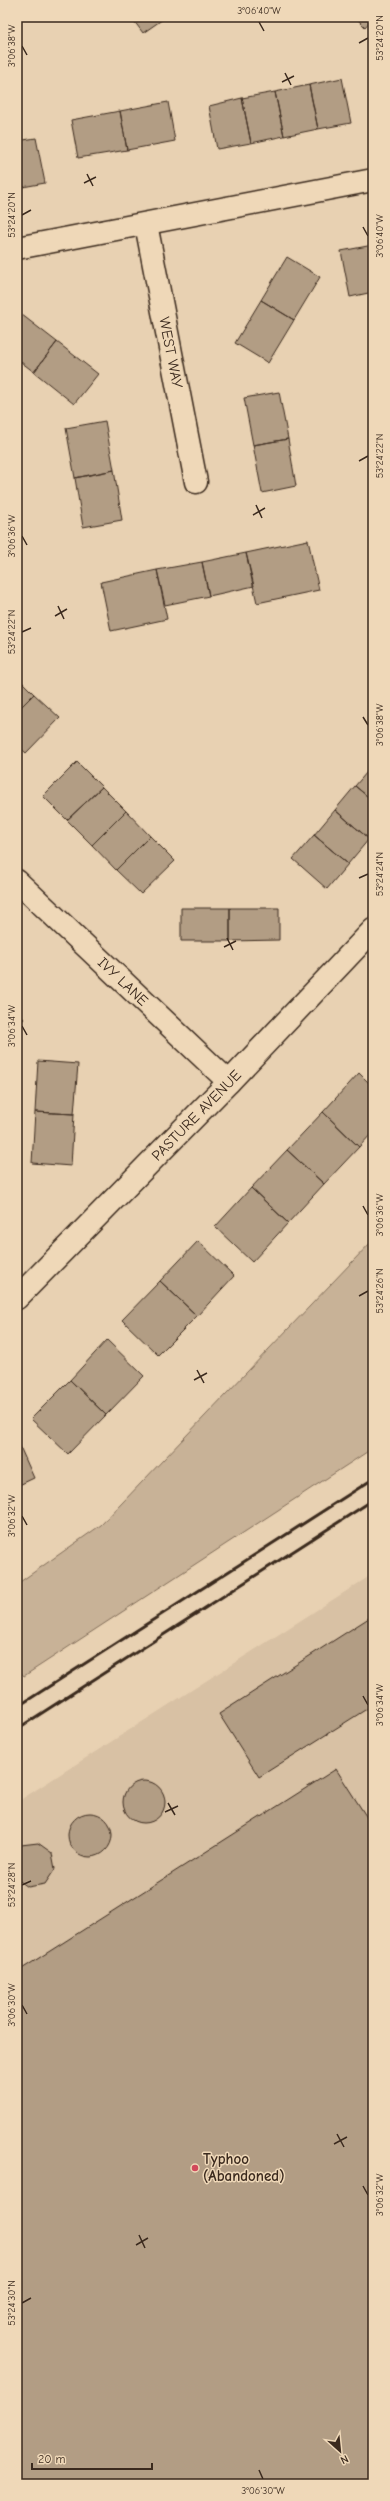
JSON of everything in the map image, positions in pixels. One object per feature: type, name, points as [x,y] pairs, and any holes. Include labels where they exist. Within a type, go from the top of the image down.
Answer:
[{"type":"street","points":[[17,248],[373,180]]},
{"type":"street","name":"WEST WAY","points":[[146,224],[196,482]]},
{"type":"street","name":"IVY LANE","points":[[17,881],[229,1082]]},
{"type":"street","name":"PASTURE AVENUE","points":[[17,1298],[229,1082],[373,930]]},
{"type":"shaded area","points":[[373,1240],[373,1448],[24,1676],[17,1668],[17,1584],[101,1525]]},
{"type":"shaded area","name":"Typhoo (Abandoned)","points":[[373,1574],[373,2484],[17,2484],[17,1802]]},
{"type":"building","points":[[131,17],[166,17],[143,33]]},
{"type":"building","points":[[355,17],[373,17],[373,18],[365,27]]},
{"type":"building","points":[[342,78],[351,123],[318,129],[309,85]]},
{"type":"building","points":[[309,85],[318,129],[284,136],[275,92]]},
{"type":"building","points":[[275,92],[284,136],[251,143],[242,98]]},
{"type":"building","points":[[242,98],[251,143],[217,149],[209,106]]},
{"type":"building","points":[[168,102],[175,141],[127,150],[120,111]]},
{"type":"building","points":[[120,111],[127,150],[78,158],[71,120]]},
{"type":"building","points":[[36,138],[45,183],[17,188],[17,141]]},
{"type":"building","points":[[373,245],[373,292],[350,297],[341,251]]},
{"type":"building","points":[[287,257],[320,277],[294,320],[261,300]]},
{"type":"building","points":[[261,300],[294,320],[268,363],[235,343]]},
{"type":"building","points":[[17,311],[57,342],[34,372],[17,359]]},
{"type":"building","points":[[57,342],[98,374],[74,404],[34,372]]},
{"type":"building","points":[[279,392],[288,439],[253,445],[244,398]]},
{"type":"building","points":[[105,421],[114,470],[75,478],[66,428]]},
{"type":"building","points":[[288,439],[296,486],[262,493],[253,445]]},
{"type":"building","points":[[114,470],[122,520],[83,527],[75,478]]},
{"type":"building","points":[[308,540],[319,590],[257,603],[246,553]]},
{"type":"building","points":[[246,553],[254,586],[209,596],[202,562]]},
{"type":"building","points":[[202,562],[209,596],[165,605],[157,570]]},
{"type":"building","points":[[157,570],[167,619],[111,631],[101,582]]},
{"type":"building","points":[[17,677],[34,694],[17,711]]},
{"type":"building","points":[[34,694],[60,718],[26,753],[17,745],[17,711]]},
{"type":"building","points":[[77,762],[102,787],[67,820],[43,796]]},
{"type":"building","points":[[373,765],[373,801],[355,786]]},
{"type":"building","points":[[355,786],[373,801],[373,835],[369,839],[335,810]]},
{"type":"building","points":[[102,787],[126,811],[92,845],[67,820]]},
{"type":"building","points":[[335,810],[369,839],[348,864],[314,835]]},
{"type":"building","points":[[126,811],[150,836],[116,870],[92,845]]},
{"type":"building","points":[[314,835],[348,864],[327,889],[293,859]]},
{"type":"building","points":[[150,836],[175,861],[141,894],[116,870]]},
{"type":"building","points":[[181,908],[230,908],[230,941],[181,941]]},
{"type":"building","points":[[230,908],[279,908],[279,940],[230,941]]},
{"type":"building","points":[[17,1012],[24,1019],[17,1026]]},
{"type":"building","points":[[38,1061],[78,1064],[74,1114],[35,1112]]},
{"type":"building","points":[[359,1073],[373,1087],[373,1132],[359,1147],[323,1112]]},
{"type":"building","points":[[35,1112],[74,1114],[71,1166],[32,1163]]},
{"type":"building","points":[[323,1112],[359,1147],[324,1184],[287,1150]]},
{"type":"building","points":[[287,1150],[324,1184],[288,1223],[251,1188]]},
{"type":"building","points":[[251,1188],[288,1223],[252,1262],[215,1227]]},
{"type":"building","points":[[198,1241],[234,1276],[197,1316],[160,1281]]},
{"type":"building","points":[[160,1281],[197,1316],[158,1355],[122,1320]]},
{"type":"building","points":[[107,1340],[144,1376],[106,1415],[70,1380]]},
{"type":"building","points":[[70,1380],[106,1415],[68,1454],[31,1419]]},
{"type":"building","points":[[17,1440],[34,1478],[17,1486]]},
{"type":"building","points":[[372,1616],[373,1705],[259,1777],[219,1714]]},
{"type":"building","name":"Typhoo (Abandoned)","points":[[336,1769],[373,1827],[373,2484],[17,2484],[17,1972]]},
{"type":"building","points":[[140,1781],[148,1781],[156,1784],[162,1790],[165,1802],[162,1814],[156,1820],[148,1823],[140,1823],[132,1820],[126,1814],[123,1806],[123,1798],[126,1790],[132,1784]]},
{"type":"building","points":[[90,1813],[102,1817],[108,1823],[112,1835],[108,1847],[102,1853],[90,1857],[78,1853],[72,1847],[68,1835],[72,1823],[78,1817]]},
{"type":"building","points":[[38,1843],[52,1853],[55,1869],[45,1884],[28,1887],[17,1879],[17,1851],[21,1845]]},
{"type":"railway","points":[[17,1707],[373,1479]]},
{"type":"railway","points":[[17,1729],[373,1500]]},
{"type":"place","name":"Typhoo (Abandoned)","points":[[195,2168]]}]
